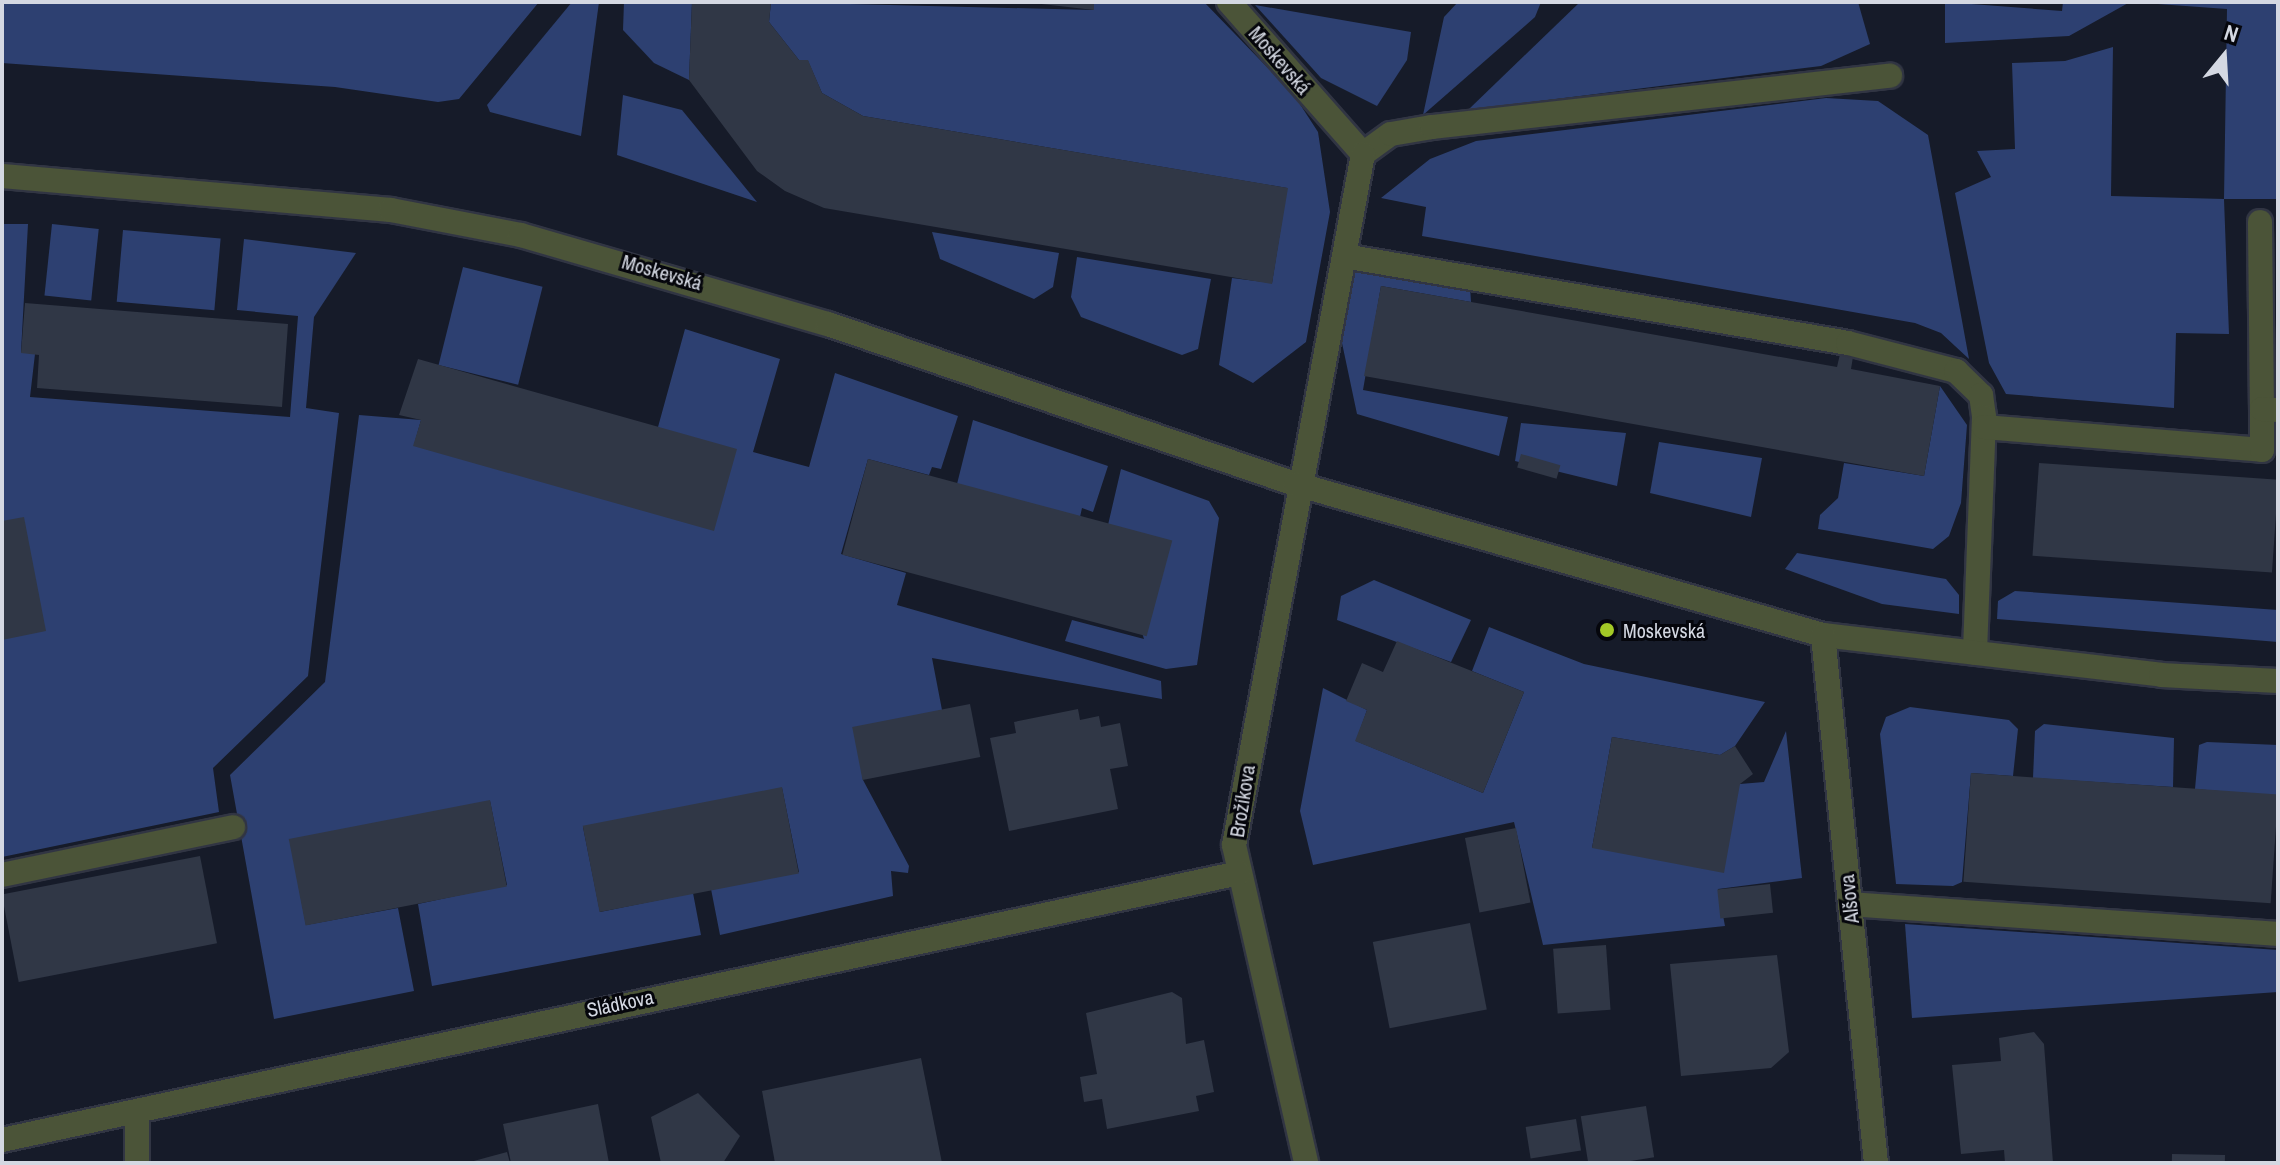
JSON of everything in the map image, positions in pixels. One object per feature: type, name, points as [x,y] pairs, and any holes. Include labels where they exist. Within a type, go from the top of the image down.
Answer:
[{"type":"street","name":"Moskevská","points":[[1229,2],[1363,154]]},
{"type":"street","points":[[1296,484],[1363,154],[1391,134],[1890,76]]},
{"type":"street","name":"Moskevská","points":[[2,176],[391,210],[521,235],[800,315],[1296,484],[1823,635],[1975,653],[2278,681]]},
{"type":"street","points":[[1984,427],[2262,450],[2270,409],[2260,222]]},
{"type":"street","points":[[1344,256],[1915,355],[1956,371],[1981,395],[1984,427],[1975,653]]},
{"type":"street","name":"Brožíkova","points":[[1296,484],[1234,845],[1306,1163]]},
{"type":"street","name":"Alšova","points":[[1823,635],[1876,1163]]},
{"type":"street","points":[[2,875],[233,827]]},
{"type":"street","name":"Sládkova","points":[[2,1140],[137,1112],[224,1087],[1239,873]]},
{"type":"street","points":[[1850,904],[2278,934]]},
{"type":"street","points":[[137,1112],[137,1163]]},
{"type":"shaded area","points":[[2,2],[539,2],[459,99],[438,102],[335,87],[2,63]]},
{"type":"shaded area","points":[[572,2],[599,2],[581,136],[490,112],[487,105]]},
{"type":"shaded area","points":[[624,2],[692,2],[689,80],[654,63],[623,30]]},
{"type":"shaded area","points":[[771,2],[1093,10],[1094,2],[1204,2],[1294,95],[1318,132],[1330,212],[1306,342],[1253,383],[1219,365],[1232,278],[1272,283],[1287,188],[863,116],[822,93],[808,61],[799,60],[769,22]]},
{"type":"shaded area","points":[[1458,2],[1541,2],[1535,17],[1423,115],[1444,17]]},
{"type":"shaded area","points":[[1580,2],[1858,2],[1870,44],[1821,66],[1468,110]]},
{"type":"shaded area","points":[[1945,2],[2062,11],[2063,2],[2130,2],[2069,36],[1945,43]]},
{"type":"shaded area","points":[[2130,2],[2278,2],[2278,199],[2224,199],[2227,9]]},
{"type":"shaded area","points":[[1255,5],[1411,32],[1407,60],[1377,106],[1321,78]]},
{"type":"shaded area","points":[[2113,47],[2111,196],[2224,199],[2229,334],[2176,333],[2174,408],[2006,394],[1989,363],[1955,193],[1991,177],[1977,151],[2015,149],[2012,63],[2065,61]]},
{"type":"shaded area","points":[[623,95],[682,110],[757,202],[617,155]]},
{"type":"shaded area","points":[[1826,98],[1878,101],[1928,135],[1969,359],[1941,333],[1915,323],[1422,236],[1426,207],[1381,198],[1430,159],[1476,141]]},
{"type":"shaded area","points":[[2,224],[28,224],[21,352],[35,354],[30,397],[290,417],[298,316],[237,310],[244,239],[356,253],[314,317],[306,408],[339,413],[308,676],[213,768],[219,812],[2,857]]},
{"type":"shaded area","points":[[52,224],[99,229],[91,301],[44,296]]},
{"type":"shaded area","points":[[123,230],[221,239],[214,310],[117,302]]},
{"type":"shaded area","points":[[932,232],[1059,253],[1053,287],[1034,299],[940,259]]},
{"type":"shaded area","points":[[1077,257],[1211,279],[1198,349],[1182,355],[1081,317],[1071,297]]},
{"type":"shaded area","points":[[1354,266],[1470,286],[1471,302],[1381,286],[1363,390],[1508,417],[1499,456],[1357,414],[1342,343]]},
{"type":"shaded area","points":[[463,267],[543,287],[518,385],[439,365]]},
{"type":"shaded area","points":[[685,329],[780,359],[753,452],[809,467],[835,373],[958,416],[941,469],[932,467],[929,475],[868,459],[841,554],[906,573],[897,605],[1161,681],[1162,699],[932,658],[942,710],[856,729],[863,780],[909,866],[908,873],[891,871],[893,896],[720,935],[711,889],[799,872],[782,788],[583,827],[600,912],[693,893],[701,935],[432,986],[418,904],[507,885],[490,801],[290,840],[306,925],[398,908],[414,991],[274,1019],[230,775],[325,682],[359,415],[421,420],[414,445],[658,427]]},
{"type":"shaded area","points":[[1940,386],[1967,425],[1961,503],[1949,536],[1933,549],[1818,529],[1820,515],[1838,498],[1844,463],[1924,476]]},
{"type":"shaded area","points":[[973,420],[1108,466],[1093,512],[1082,508],[1080,517],[957,484]]},
{"type":"shaded area","points":[[1521,423],[1626,433],[1617,486],[1515,461]]},
{"type":"shaded area","points":[[1659,442],[1762,458],[1751,517],[1650,493]]},
{"type":"shaded area","points":[[1121,469],[1209,501],[1219,518],[1197,665],[1166,669],[1065,641],[1072,620],[1144,639],[1108,525]]},
{"type":"shaded area","points":[[1797,553],[1946,579],[1959,595],[1959,614],[1882,604],[1785,569]]},
{"type":"shaded area","points":[[1374,580],[1471,620],[1451,662],[1337,620],[1341,596]]},
{"type":"shaded area","points":[[2015,591],[2278,610],[2278,642],[1997,619],[1998,601]]},
{"type":"shaded area","points":[[1489,627],[1584,664],[1765,702],[1735,746],[1720,755],[1612,737],[1592,848],[1740,784],[1764,782],[1786,731],[1802,878],[1718,889],[1725,926],[1543,945],[1514,822],[1313,865],[1300,811],[1323,688],[1367,710],[1356,741],[1483,793],[1524,692],[1472,671]]},
{"type":"shaded area","points":[[1910,707],[2009,720],[2018,729],[2013,776],[1971,773],[1962,882],[1953,886],[1896,884],[1880,734],[1886,717]]},
{"type":"shaded area","points":[[2044,724],[2174,738],[2173,787],[2033,778],[2035,731]]},
{"type":"shaded area","points":[[2207,742],[2278,745],[2278,796],[2195,789],[2199,745]]},
{"type":"shaded area","points":[[1905,924],[2278,950],[2278,992],[1912,1018]]},
{"type":"building","points":[[692,2],[771,2],[769,22],[799,60],[808,60],[822,93],[863,116],[1288,188],[1272,284],[824,208],[785,191],[757,171],[689,80]]},
{"type":"building","points":[[1024,2],[1094,2],[1094,10]]},
{"type":"building","points":[[1381,286],[1837,367],[1840,354],[1853,357],[1851,369],[1940,386],[1924,476],[1364,376]]},
{"type":"building","points":[[25,303],[288,324],[282,407],[37,388],[39,355],[21,353]]},
{"type":"building","points":[[418,359],[737,449],[714,531],[413,446],[421,420],[399,415]]},
{"type":"building","points":[[1521,454],[1560,465],[1557,479],[1517,467]]},
{"type":"building","points":[[868,459],[1172,541],[1147,636],[842,555]]},
{"type":"building","points":[[2039,463],[2278,480],[2272,573],[2033,556]]},
{"type":"building","points":[[24,517],[46,631],[2,640],[2,521]]},
{"type":"building","points":[[1397,641],[1524,692],[1483,793],[1355,741],[1367,710],[1346,701],[1362,663],[1383,672]]},
{"type":"building","points":[[970,704],[980,757],[863,780],[852,727]]},
{"type":"building","points":[[1078,709],[1080,720],[1099,716],[1101,727],[1120,723],[1128,766],[1110,769],[1118,809],[1009,831],[990,738],[1016,733],[1014,722]]},
{"type":"building","points":[[1612,737],[1720,755],[1735,746],[1753,774],[1740,784],[1724,873],[1592,848]]},
{"type":"building","points":[[1971,773],[2278,794],[2271,903],[1963,882]]},
{"type":"building","points":[[782,787],[799,873],[600,912],[583,826]]},
{"type":"building","points":[[490,800],[507,886],[306,925],[289,839]]},
{"type":"building","points":[[1516,828],[1531,903],[1479,913],[1465,838]]},
{"type":"building","points":[[200,856],[217,943],[19,982],[2,894]]},
{"type":"building","points":[[1770,884],[1773,913],[1720,918],[1717,890]]},
{"type":"building","points":[[1470,923],[1487,1009],[1390,1028],[1373,942]]},
{"type":"building","points":[[1606,945],[1611,1010],[1558,1014],[1553,949]]},
{"type":"building","points":[[1777,955],[1789,1052],[1771,1068],[1681,1076],[1670,964]]},
{"type":"building","points":[[1172,992],[1182,998],[1186,1044],[1204,1040],[1214,1092],[1196,1096],[1199,1111],[1107,1129],[1102,1099],[1084,1102],[1080,1077],[1097,1074],[1086,1013]]},
{"type":"building","points":[[2034,1032],[2044,1044],[2053,1163],[2005,1163],[2004,1150],[1961,1154],[1952,1065],[2001,1061],[1999,1038]]},
{"type":"building","points":[[921,1058],[942,1163],[775,1163],[762,1091]]},
{"type":"building","points":[[698,1093],[740,1136],[723,1163],[661,1163],[651,1117]]},
{"type":"building","points":[[598,1104],[609,1163],[511,1163],[503,1124]]},
{"type":"building","points":[[1646,1106],[1654,1157],[1619,1163],[1588,1163],[1581,1116]]},
{"type":"building","points":[[1576,1119],[1581,1151],[1531,1159],[1526,1127]]},
{"type":"building","points":[[507,1152],[510,1163],[470,1163],[470,1162]]},
{"type":"building","points":[[2172,1154],[2225,1155],[2225,1163],[2172,1163]]},
{"type":"place","name":"Moskevská","points":[[1607,630]]}]
